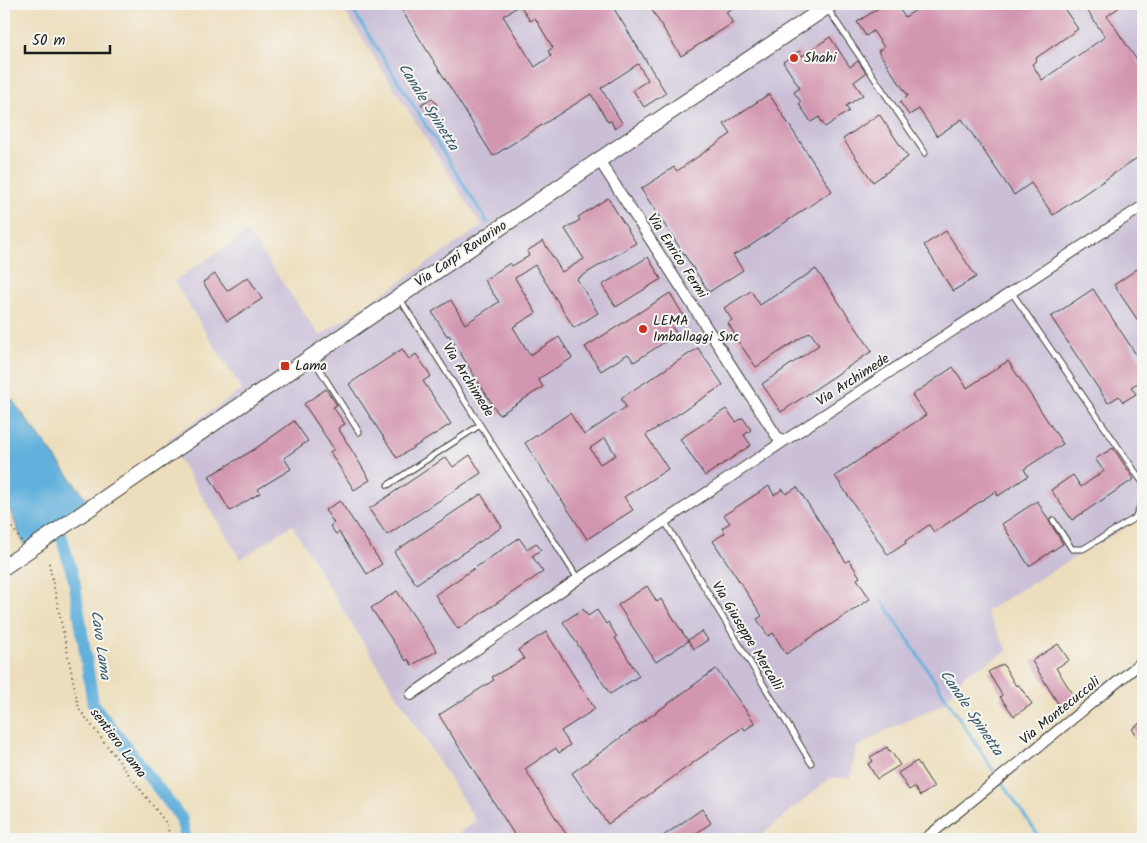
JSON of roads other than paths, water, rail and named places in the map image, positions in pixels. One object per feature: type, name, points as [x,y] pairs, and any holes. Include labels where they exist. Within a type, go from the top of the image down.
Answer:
[{"type":"main road","name":"Via Carpi Ravarino","points":[[4,567],[27,547],[91,507],[829,5]]},
{"type":"street","name":"Via Enrico Fermi","points":[[599,160],[781,443]]},
{"type":"street","name":"Via Archimede","points":[[411,695],[578,578],[1143,206]]},
{"type":"street","name":"Via Montecuccoli","points":[[925,839],[1143,661]]},
{"type":"lane","points":[[829,5],[925,152]]},
{"type":"lane","points":[[1012,293],[1143,483]]},
{"type":"lane","name":"Via Archimede","points":[[399,296],[578,578]]},
{"type":"lane","points":[[312,356],[359,432]]},
{"type":"lane","points":[[388,484],[480,425]]},
{"type":"lane","points":[[1053,520],[1072,549],[1083,549],[1134,518],[1143,498]]},
{"type":"lane","name":"Via Giuseppe Mercalli","points":[[665,522],[811,763]]},
{"type":"water","points":[[4,389],[87,500],[24,545],[10,510],[4,501]]},
{"type":"waterway","name":"Canale Spinetta","points":[[349,4],[488,223]]},
{"type":"waterway","name":"Cavo Lama","points":[[47,507],[57,521],[74,580],[93,704],[181,818],[186,839]]},
{"type":"waterway","name":"Canale Spinetta","points":[[882,600],[997,776],[1041,839]]},
{"type":"place","name":"Shahi","points":[[794,58]]},
{"type":"place","name":"LEMA Imballaggi Snc","points":[[643,329]]},
{"type":"place","name":"Lama","points":[[285,366]]}]
